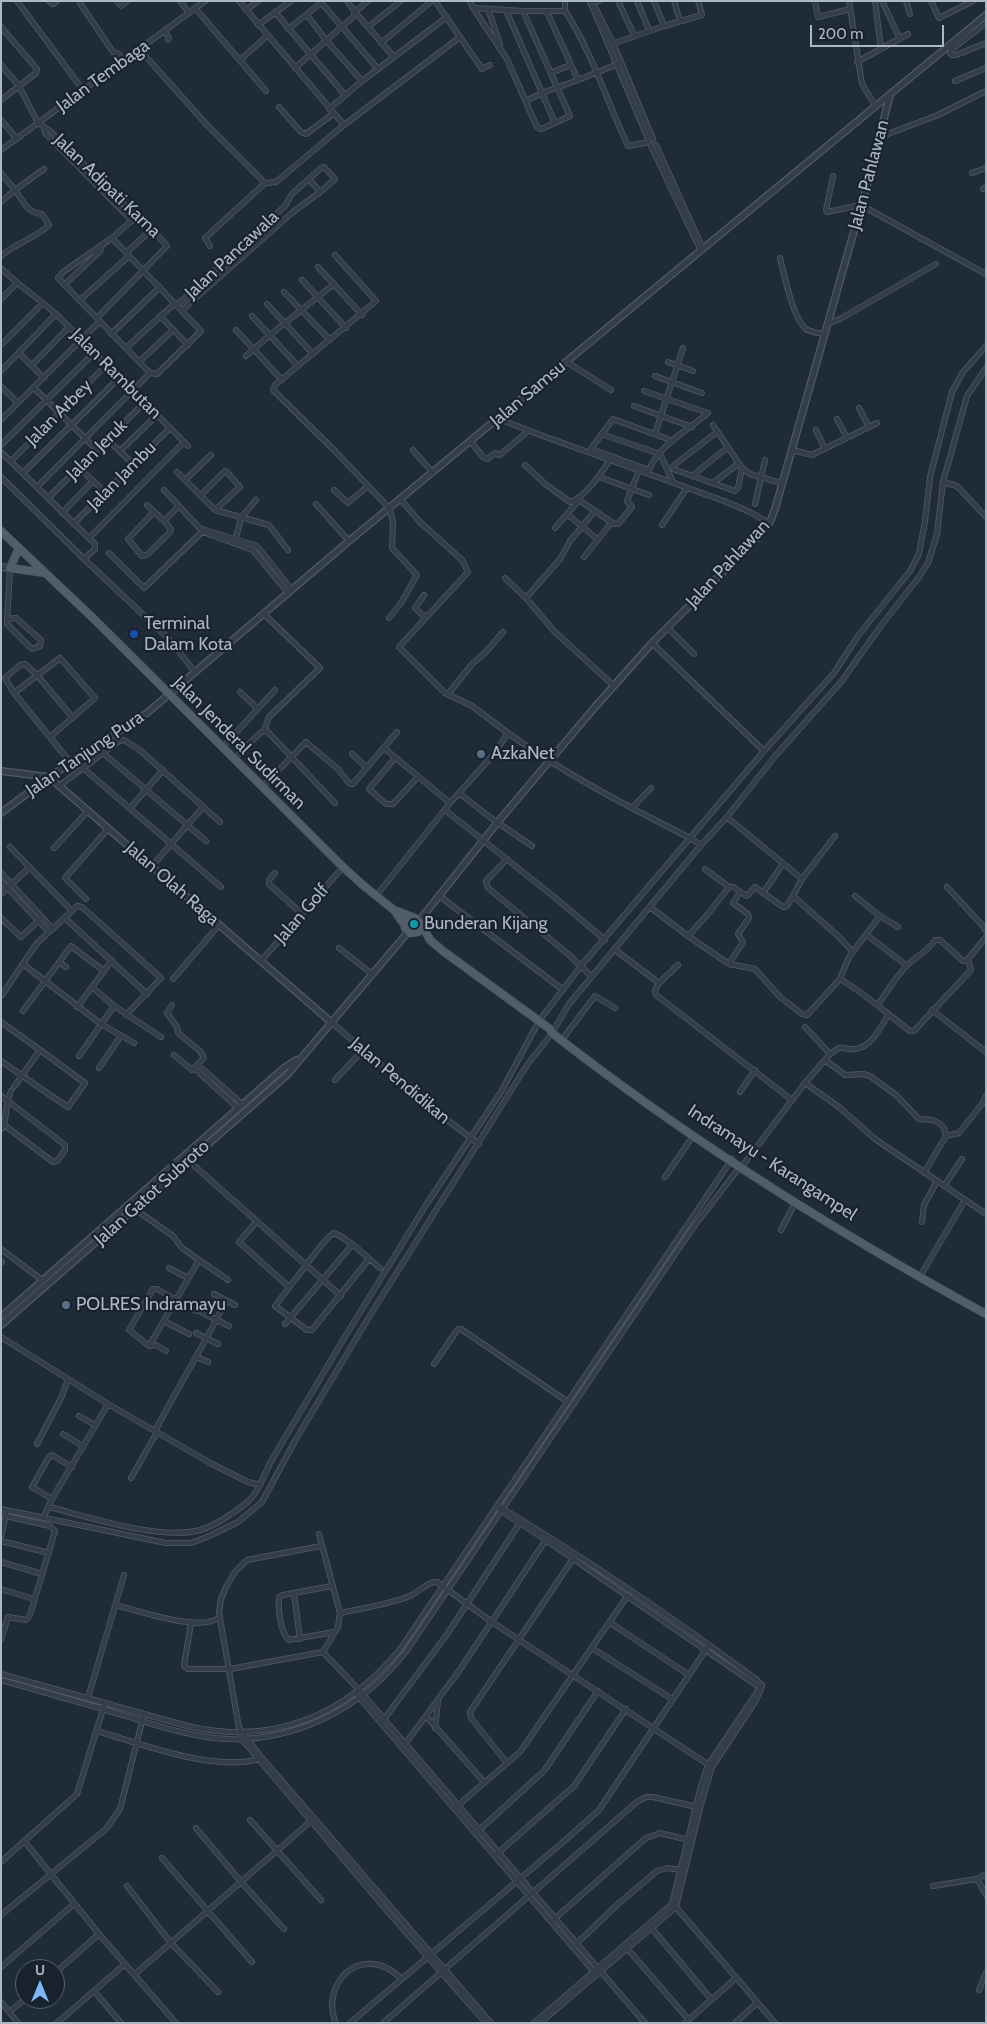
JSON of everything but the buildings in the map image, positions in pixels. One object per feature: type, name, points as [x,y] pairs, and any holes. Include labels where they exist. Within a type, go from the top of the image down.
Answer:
[{"type":"main road","name":"Jalan Jenderal Sudirman","points":[[1,531],[46,573],[343,867],[394,910]]},
{"type":"main road","points":[[19,548],[5,567],[46,573]]},
{"type":"main road","points":[[394,910],[418,921],[430,940]]},
{"type":"main road","points":[[394,910],[408,931],[430,940]]},
{"type":"main road","points":[[408,931],[407,921],[418,921]]},
{"type":"main road","points":[[408,931],[418,932],[418,921]]},
{"type":"main road","name":"Indramayu - Karangampel","points":[[430,940],[693,1136],[736,1164],[922,1275],[986,1308]]},
{"type":"main road","name":"Indramayu - Karangampel","points":[[552,1031],[564,1037],[736,1164]]},
{"type":"main road","points":[[736,1164],[833,1227],[922,1275],[986,1314]]},
{"type":"street","points":[[17,1],[83,90]]},
{"type":"street","points":[[117,1],[121,6],[127,1]]},
{"type":"street","points":[[180,1],[189,13]]},
{"type":"street","name":"Jalan Tembaga","points":[[1,150],[41,126],[83,90],[166,35],[189,13],[197,10],[205,1]]},
{"type":"street","points":[[239,1],[331,112],[344,125]]},
{"type":"street","points":[[246,10],[258,1]]},
{"type":"street","points":[[258,25],[291,1]]},
{"type":"street","points":[[347,1],[394,57]]},
{"type":"street","points":[[295,68],[357,14],[368,1]]},
{"type":"street","points":[[368,27],[401,1]]},
{"type":"street","points":[[381,43],[434,1],[482,69],[490,65]]},
{"type":"street","points":[[470,1],[501,48]]},
{"type":"street","points":[[565,1],[565,11],[596,73],[628,146],[652,142]]},
{"type":"street","points":[[599,1],[591,2],[611,44],[652,142],[702,250]]},
{"type":"street","points":[[618,1],[634,35]]},
{"type":"street","points":[[637,1],[649,30]]},
{"type":"street","points":[[654,1],[664,26]]},
{"type":"street","points":[[674,1],[680,21]]},
{"type":"street","points":[[611,44],[649,30],[702,15],[698,1]]},
{"type":"street","points":[[815,1],[818,17],[850,9]]},
{"type":"street","points":[[849,1],[862,84],[875,105]]},
{"type":"street","points":[[875,1],[881,49]]},
{"type":"street","points":[[882,1],[900,39]]},
{"type":"street","points":[[906,1],[910,14]]},
{"type":"street","points":[[931,1],[939,18],[973,1]]},
{"type":"street","points":[[288,29],[321,2],[340,27],[378,69]]},
{"type":"street","points":[[80,3],[113,52],[118,54],[123,62]]},
{"type":"street","points":[[473,8],[547,12],[565,11]]},
{"type":"street","points":[[488,9],[501,48],[539,129],[570,115],[523,11]]},
{"type":"street","points":[[197,10],[266,91]]},
{"type":"street","points":[[506,10],[554,123]]},
{"type":"street","points":[[274,12],[345,94]]},
{"type":"street","points":[[547,12],[578,80]]},
{"type":"street","points":[[307,14],[326,40],[362,81]]},
{"type":"street","name":"Jalan Samsu","points":[[168,695],[349,541],[500,419],[795,174],[875,105],[890,95],[986,15]]},
{"type":"street","points":[[279,107],[301,132],[306,134],[331,112],[345,94],[447,17]]},
{"type":"street","points":[[985,45],[956,55],[950,53],[952,49],[986,23]]},
{"type":"street","points":[[1,27],[37,69],[36,73],[1,100]]},
{"type":"street","points":[[858,62],[908,34]]},
{"type":"street","points":[[240,60],[267,36]]},
{"type":"street","points":[[210,246],[204,238],[265,183],[276,182],[344,125],[460,36]]},
{"type":"street","points":[[142,51],[207,124],[265,183]]},
{"type":"street","points":[[526,101],[559,89],[618,63]]},
{"type":"street","points":[[1,65],[19,86],[41,126]]},
{"type":"street","points":[[551,73],[570,65]]},
{"type":"street","points":[[954,81],[986,68]]},
{"type":"street","points":[[880,137],[938,115],[986,91]]},
{"type":"street","name":"Jalan Pahlawan","points":[[418,921],[614,686],[652,643],[756,539],[769,523],[792,450],[802,407],[861,206],[890,95]]},
{"type":"street","points":[[1,120],[17,139]]},
{"type":"street","name":"Jalan Adipati Karna","points":[[41,126],[49,130],[89,168],[122,206],[132,221]]},
{"type":"street","name":"Jalan Adipati Karna","points":[[41,126],[45,133],[84,173],[152,229],[167,247],[143,271]]},
{"type":"street","name":"Jalan Pancawala","points":[[126,348],[160,316],[242,246],[286,205],[292,194],[323,167],[334,177],[334,181],[320,192]]},
{"type":"street","points":[[84,173],[89,168]]},
{"type":"street","points":[[972,173],[986,168]]},
{"type":"street","points":[[1,202],[44,169]]},
{"type":"street","points":[[1,173],[30,211],[35,214],[42,214],[49,225],[26,242],[6,251],[1,256]]},
{"type":"street","points":[[833,176],[826,211],[861,206],[986,274]]},
{"type":"street","points":[[182,310],[293,212],[320,192],[309,179]]},
{"type":"street","points":[[286,205],[293,212]]},
{"type":"street","points":[[137,216],[112,238],[58,277],[111,334],[152,374]]},
{"type":"street","points":[[80,300],[152,229]]},
{"type":"street","points":[[37,487],[133,389],[152,374],[160,372],[201,332],[112,238]]},
{"type":"street","points":[[64,285],[100,251],[102,245]]},
{"type":"street","points":[[242,246],[247,252]]},
{"type":"street","points":[[335,255],[376,300],[375,303],[274,388],[275,392],[336,451],[390,509],[393,523],[392,548],[417,575],[401,603],[389,618]]},
{"type":"street","points":[[780,258],[787,286],[800,321],[807,330],[824,334]]},
{"type":"street","points":[[827,324],[840,319],[936,264]]},
{"type":"street","points":[[318,267],[362,315]]},
{"type":"street","name":"Jalan Rambutan","points":[[1,268],[16,284],[44,303],[56,314],[186,444],[89,538]]},
{"type":"street","points":[[1,420],[82,340],[143,271]]},
{"type":"street","points":[[302,280],[346,328]]},
{"type":"street","points":[[1,299],[16,284]]},
{"type":"street","points":[[246,356],[334,284]]},
{"type":"street","points":[[111,334],[160,287]]},
{"type":"street","points":[[284,292],[330,340]]},
{"type":"street","points":[[1,345],[44,303]]},
{"type":"street","points":[[267,304],[313,354]]},
{"type":"street","points":[[1,371],[56,314]]},
{"type":"street","points":[[160,316],[188,345]]},
{"type":"street","points":[[252,316],[298,366]]},
{"type":"street","points":[[32,364],[69,327]]},
{"type":"street","points":[[140,361],[173,330]]},
{"type":"street","points":[[236,330],[282,380]]},
{"type":"street","points":[[7,1513],[44,1518],[166,1543],[181,1544],[199,1540],[238,1522],[258,1507],[296,1439],[474,1141],[539,1021],[562,989],[764,751],[834,673],[858,636],[910,571],[916,560],[925,521],[930,477],[952,392],[963,372],[986,346]]},
{"type":"street","points":[[656,434],[684,348]]},
{"type":"street","points":[[1,446],[95,352]]},
{"type":"street","points":[[19,353],[44,378]]},
{"type":"street","points":[[567,362],[611,390]]},
{"type":"street","points":[[668,362],[693,371]]},
{"type":"street","name":"Jalan Arbey","points":[[11,461],[107,364]]},
{"type":"street","points":[[48,1508],[158,1532],[182,1533],[199,1531],[213,1526],[252,1499],[288,1432],[367,1302],[474,1141],[569,1004],[590,975],[650,907],[700,844],[727,817],[776,755],[841,682],[880,626],[919,577],[928,563],[937,534],[942,482],[966,396],[986,368]]},
{"type":"street","points":[[655,376],[702,393]]},
{"type":"street","points":[[23,473],[120,377]]},
{"type":"street","points":[[34,388],[98,450]]},
{"type":"street","points":[[2,390],[18,403]]},
{"type":"street","points":[[644,391],[708,413],[653,459],[649,470],[591,449],[613,419],[673,441]]},
{"type":"street","name":"Jalan Jeruk","points":[[48,498],[145,402]]},
{"type":"street","points":[[634,406],[692,427]]},
{"type":"street","points":[[859,408],[869,427]]},
{"type":"street","points":[[120,451],[157,415]]},
{"type":"street","points":[[500,419],[528,431],[724,501],[750,512],[769,523]]},
{"type":"street","points":[[837,419],[848,438]]},
{"type":"street","points":[[792,450],[809,455],[877,423]]},
{"type":"street","points":[[713,425],[742,468],[750,474],[781,483]]},
{"type":"street","name":"Jalan Jambu","points":[[73,524],[170,428]]},
{"type":"street","points":[[816,430],[825,449]]},
{"type":"street","points":[[471,442],[487,459],[495,453],[500,456],[528,431]]},
{"type":"street","points":[[718,432],[672,467],[733,491],[737,490],[742,468]]},
{"type":"street","points":[[601,434],[660,454],[674,483]]},
{"type":"street","points":[[108,440],[133,464]]},
{"type":"street","points":[[692,476],[728,447]]},
{"type":"street","points":[[413,450],[433,473]]},
{"type":"street","points":[[1,452],[96,546],[84,559]]},
{"type":"street","points":[[185,480],[211,454]]},
{"type":"street","points":[[525,465],[544,483],[570,502],[578,498],[596,481],[610,460]]},
{"type":"street","points":[[755,504],[765,460]]},
{"type":"street","points":[[713,483],[739,463]]},
{"type":"street","points":[[79,468],[105,492]]},
{"type":"street","points":[[555,528],[579,500],[611,523],[618,524],[632,507],[627,501],[638,470]]},
{"type":"street","points":[[200,496],[225,471],[227,472],[240,487],[215,510]]},
{"type":"street","points":[[177,472],[215,510],[269,526],[288,550]]},
{"type":"street","points":[[1,476],[84,559],[169,639],[194,671]]},
{"type":"street","points":[[602,478],[649,495]]},
{"type":"street","points":[[62,513],[92,481]]},
{"type":"street","points":[[942,482],[957,486],[986,517]]},
{"type":"street","points":[[334,490],[348,503],[368,486]]},
{"type":"street","points":[[662,525],[687,488]]},
{"type":"street","points":[[164,490],[203,530],[253,550],[268,564],[290,591]]},
{"type":"street","points":[[235,542],[240,518],[256,500]]},
{"type":"street","points":[[401,500],[420,522],[462,560],[468,570],[467,574],[398,647],[448,694],[472,706],[549,762],[617,801],[700,844]]},
{"type":"street","points":[[316,504],[349,541]]},
{"type":"street","points":[[147,505],[164,521],[170,532],[147,555],[142,556],[128,539],[154,512]]},
{"type":"street","points":[[164,521],[179,506]]},
{"type":"street","points":[[526,598],[560,559],[569,543],[594,512]]},
{"type":"street","points":[[567,514],[597,539]]},
{"type":"street","points":[[584,557],[611,523]]},
{"type":"street","points":[[109,553],[144,588],[203,530]]},
{"type":"street","points":[[5,567],[8,619],[9,628],[32,649],[40,646],[41,640],[16,618],[8,619]]},
{"type":"street","points":[[505,578],[526,598],[550,626],[614,686]]},
{"type":"street","points":[[424,595],[415,608],[425,617]]},
{"type":"street","points":[[234,759],[264,731],[269,718],[320,668],[264,613]]},
{"type":"street","points":[[668,628],[694,654]]},
{"type":"street","points":[[448,694],[473,663],[486,653],[503,632]]},
{"type":"street","points":[[652,643],[764,751]]},
{"type":"street","points":[[14,693],[60,658],[95,698],[50,737]]},
{"type":"street","points":[[71,763],[4,679],[20,665],[25,664],[37,675],[72,718]]},
{"type":"street","points":[[222,748],[275,690]]},
{"type":"street","points":[[240,692],[258,709]]},
{"type":"street","name":"Jalan Tanjung Pura","points":[[1,813],[49,777],[124,728],[168,695]]},
{"type":"street","points":[[264,731],[269,733],[292,756],[335,803]]},
{"type":"street","points":[[262,788],[304,742],[308,742],[338,769],[350,784],[357,780],[368,768],[397,732]]},
{"type":"street","points":[[376,896],[450,803],[493,755],[508,733]]},
{"type":"street","points":[[60,786],[119,741],[124,740],[141,751],[220,822]]},
{"type":"street","points":[[384,748],[450,803]]},
{"type":"street","points":[[103,753],[206,841]]},
{"type":"street","points":[[352,754],[368,768]]},
{"type":"street","points":[[395,758],[369,788],[386,804],[393,804],[418,777]]},
{"type":"street","points":[[83,768],[131,807],[221,887]]},
{"type":"street","points":[[131,807],[162,770]]},
{"type":"street","points":[[1,771],[49,777]]},
{"type":"street","name":"Jalan Olah Raga","points":[[49,777],[331,1022]]},
{"type":"street","points":[[632,808],[652,788]]},
{"type":"street","points":[[459,793],[532,846]]},
{"type":"street","points":[[152,866],[203,807]]},
{"type":"street","points":[[445,810],[558,900],[604,940]]},
{"type":"street","points":[[54,848],[88,811]]},
{"type":"street","points":[[727,817],[802,880]]},
{"type":"street","points":[[86,899],[65,878],[108,829]]},
{"type":"street","points":[[706,869],[730,887],[747,896],[755,887],[783,907],[787,906],[802,880],[835,836]]},
{"type":"street","points":[[10,847],[72,911]]},
{"type":"street","points":[[507,860],[486,881],[488,888],[590,975]]},
{"type":"street","points":[[763,893],[783,864]]},
{"type":"street","name":"Jalan Golf","points":[[261,961],[343,867]]},
{"type":"street","points":[[1,894],[29,868]]},
{"type":"street","points":[[1,873],[9,886],[38,920],[51,930]]},
{"type":"street","points":[[275,873],[269,880],[269,884],[302,914]]},
{"type":"street","points":[[1,881],[9,886],[51,930]]},
{"type":"street","points":[[688,936],[730,887]]},
{"type":"street","points":[[947,887],[986,931]]},
{"type":"street","points":[[729,964],[743,942],[738,934],[750,917],[733,903],[740,892]]},
{"type":"street","points":[[438,895],[562,989]]},
{"type":"street","points":[[793,896],[853,952]]},
{"type":"street","points":[[856,896],[880,916],[898,927]]},
{"type":"street","points":[[2,995],[37,943],[66,918],[76,906],[82,907],[161,978],[126,1014]]},
{"type":"street","points":[[650,907],[729,964],[752,968],[758,971],[780,997],[805,1015],[810,1013],[840,979],[846,963],[880,916]]},
{"type":"street","points":[[1,918],[21,937],[38,920]]},
{"type":"street","points":[[66,918],[147,994]]},
{"type":"street","points":[[173,979],[219,925]]},
{"type":"street","name":"Jalan Gatot Subroto","points":[[1,1325],[287,1075],[408,931]]},
{"type":"street","points":[[867,935],[907,966]]},
{"type":"street","points":[[840,979],[878,1004],[888,1015],[912,1031],[971,970],[968,957],[986,938]]},
{"type":"street","points":[[878,1004],[912,960],[927,952],[937,940],[963,961],[968,961]]},
{"type":"street","points":[[23,1010],[71,946],[104,971]]},
{"type":"street","points":[[339,948],[372,974]]},
{"type":"street","points":[[614,949],[659,983]]},
{"type":"street","points":[[78,1007],[112,960]]},
{"type":"street","points":[[60,962],[66,967]]},
{"type":"street","points":[[23,964],[78,1007],[134,1043]]},
{"type":"street","points":[[678,965],[659,983],[655,990],[656,995],[792,1100]]},
{"type":"street","points":[[92,988],[114,1006],[161,1037]]},
{"type":"street","points":[[564,1037],[594,996],[615,1008]]},
{"type":"street","points":[[172,1004],[167,1013],[178,1027],[178,1032],[204,1058],[197,1067],[191,1069],[174,1055]]},
{"type":"street","points":[[79,1056],[114,1006]]},
{"type":"street","points":[[932,1010],[986,1052]]},
{"type":"street","points":[[1,1680],[88,1698],[201,1730],[239,1731],[277,1728],[307,1720],[328,1711],[357,1690],[385,1668],[401,1648],[567,1401],[736,1164],[830,1054],[839,1048],[854,1049],[864,1047],[888,1015]]},
{"type":"street","points":[[1,1022],[85,1083],[68,1107],[1,1061]]},
{"type":"street","name":"Jalan Pendidikan","points":[[331,1022],[474,1141]]},
{"type":"street","points":[[805,1027],[830,1054]]},
{"type":"street","points":[[99,1068],[121,1036]]},
{"type":"street","points":[[14,1087],[40,1050]]},
{"type":"street","points":[[335,1080],[363,1050]]},
{"type":"street","name":"Jalan Gatot Subroto","points":[[1,1318],[240,1106],[284,1068],[300,1058]]},
{"type":"street","points":[[825,1060],[845,1075],[863,1074],[870,1076],[896,1095],[919,1119],[932,1120],[940,1124],[944,1128],[946,1136]]},
{"type":"street","points":[[197,1067],[240,1106]]},
{"type":"street","points":[[740,1092],[755,1070]]},
{"type":"street","points":[[805,1083],[839,1107],[875,1139],[986,1214]]},
{"type":"street","points":[[2,1097],[8,1101],[65,1145],[65,1150],[57,1161],[53,1162],[2,1125],[8,1101],[11,1091],[2,1097]]},
{"type":"street","points":[[924,1172],[946,1136],[958,1133],[984,1105],[986,1096]]},
{"type":"street","points":[[665,1177],[693,1136]]},
{"type":"street","points":[[944,1186],[962,1159]]},
{"type":"street","points":[[189,1161],[341,1296]]},
{"type":"street","points":[[1,1674],[142,1722],[195,1735],[245,1739],[300,1730],[328,1718],[361,1697],[392,1670],[449,1590],[501,1509],[586,1387],[736,1164]]},
{"type":"street","points":[[922,1222],[924,1205],[937,1181]]},
{"type":"street","points":[[922,1275],[965,1200]]},
{"type":"street","points":[[781,1230],[795,1203]]},
{"type":"street","points":[[129,1205],[173,1236],[182,1248],[228,1280]]},
{"type":"street","points":[[257,1221],[239,1242],[289,1287]]},
{"type":"street","points":[[369,1259],[312,1330],[307,1330],[275,1306],[332,1234],[339,1235],[352,1245],[380,1268]]},
{"type":"street","points":[[284,1324],[352,1245]]},
{"type":"street","points":[[1,1249],[42,1280]]},
{"type":"street","points":[[149,1346],[199,1260]]},
{"type":"street","points":[[169,1268],[188,1278]]},
{"type":"street","points":[[166,1351],[156,1345],[149,1346],[129,1332],[153,1289],[156,1288],[198,1312],[229,1326]]},
{"type":"street","points":[[214,1294],[235,1306]]},
{"type":"street","points":[[131,1478],[226,1301]]},
{"type":"street","points":[[367,1302],[374,1307]]},
{"type":"street","points":[[164,1322],[189,1334]]},
{"type":"street","points":[[434,1364],[452,1336],[458,1329],[461,1329],[573,1406]]},
{"type":"street","points":[[196,1333],[218,1344]]},
{"type":"street","points":[[1,1337],[156,1432],[240,1478],[260,1485]]},
{"type":"street","points":[[197,1357],[208,1362]]},
{"type":"street","points":[[36,1444],[62,1396],[68,1379]]},
{"type":"street","points":[[580,1384],[586,1387]]},
{"type":"street","points":[[44,1518],[52,1499],[108,1404]]},
{"type":"street","points":[[79,1416],[95,1426]]},
{"type":"street","points":[[63,1434],[83,1446]]},
{"type":"street","points":[[52,1499],[32,1487],[48,1459],[52,1455],[72,1467]]},
{"type":"street","points":[[496,1506],[547,1538],[627,1596],[708,1647]]},
{"type":"street","points":[[1,1509],[7,1513],[52,1527],[55,1534],[30,1615],[26,1620],[1,1615]]},
{"type":"street","points":[[7,1513],[1,1539],[49,1553]]},
{"type":"street","points":[[383,1722],[467,1604],[521,1521]]},
{"type":"street","points":[[319,1534],[340,1612],[339,1624],[323,1652]]},
{"type":"street","points":[[405,1744],[439,1700],[547,1538]]},
{"type":"street","points":[[322,1546],[247,1560],[235,1572],[226,1587],[220,1606],[220,1617],[239,1731],[260,1759],[486,2023]]},
{"type":"street","points":[[540,2023],[674,1906],[710,1766],[761,1692],[760,1686],[708,1647],[630,1592],[574,1557]]},
{"type":"street","points":[[507,1763],[471,1718],[470,1712],[574,1557]]},
{"type":"street","points":[[1,1562],[42,1574]]},
{"type":"street","points":[[88,1698],[124,1575]]},
{"type":"street","points":[[340,1612],[392,1602],[416,1594],[432,1582],[443,1586],[492,1622],[710,1766]]},
{"type":"street","points":[[332,1586],[280,1596],[279,1603],[284,1636],[289,1640],[334,1632]]},
{"type":"street","points":[[1,1589],[34,1599]]},
{"type":"street","points":[[456,1807],[520,1752],[630,1592]]},
{"type":"street","points":[[294,1594],[300,1639]]},
{"type":"street","points":[[116,1605],[191,1623],[212,1622],[220,1617]]},
{"type":"street","points":[[1,1639],[8,1617]]},
{"type":"street","points":[[609,1622],[689,1675]]},
{"type":"street","points":[[191,1623],[184,1666],[186,1668],[230,1669],[323,1652]]},
{"type":"street","points":[[350,2023],[599,1810],[708,1647]]},
{"type":"street","points":[[592,1648],[672,1699]]},
{"type":"street","points":[[323,1652],[574,1945],[645,2023]]},
{"type":"street","points":[[478,1831],[544,1771],[598,1691]]},
{"type":"street","points":[[435,1728],[439,1700]]},
{"type":"street","points":[[1,1862],[77,1794],[98,1731],[105,1703]]},
{"type":"street","points":[[497,1854],[574,1786],[626,1710]]},
{"type":"street","points":[[1,1915],[106,1829],[118,1814],[144,1714]]},
{"type":"street","points":[[426,1716],[484,1782]]},
{"type":"street","points":[[383,1722],[405,1744],[456,1807]]},
{"type":"street","points":[[98,1731],[175,1753],[215,1761],[260,1759]]},
{"type":"street","points":[[383,2023],[638,1801],[647,1797],[653,1797],[698,1808]]},
{"type":"street","points":[[250,1820],[321,1900]]},
{"type":"street","points":[[135,1974],[313,1820]]},
{"type":"street","points":[[196,1828],[240,1882],[284,1929]]},
{"type":"street","points":[[553,1920],[646,1838],[660,1833],[690,1840]]},
{"type":"street","points":[[25,1842],[74,1904],[176,2023]]},
{"type":"street","points":[[162,1858],[252,1962]]},
{"type":"street","points":[[574,1945],[657,1871],[667,1868],[682,1870]]},
{"type":"street","points":[[933,1886],[977,1879],[986,1874]]},
{"type":"street","points":[[977,1879],[980,1888],[986,1895]]},
{"type":"street","points":[[127,1886],[172,1942],[218,1992]]},
{"type":"street","points":[[1,1967],[74,1904]]},
{"type":"street","points":[[674,1906],[775,2023]]},
{"type":"street","points":[[650,1926],[711,1999]]},
{"type":"street","points":[[65,1964],[100,1934]]},
{"type":"street","points":[[626,1947],[686,2021],[736,1978]]},
{"type":"street","points":[[58,2023],[125,1964]]},
{"type":"street","points":[[336,2023],[333,2012],[333,1996],[337,1983],[344,1973],[358,1966],[378,1964],[402,1979]]},
{"type":"street","points":[[443,1971],[491,2023]]},
{"type":"street","points":[[534,2023],[598,1972]]},
{"type":"street","points":[[979,1990],[986,1973]]},
{"type":"street","points":[[94,1992],[121,2023]]},
{"type":"street","points":[[1,2002],[18,2023]]},
{"type":"street","points":[[735,2023],[757,2003]]},
{"type":"street","points":[[9,2012],[15,2007]]},
{"type":"street","points":[[65,2017],[70,2023]]},
{"type":"place","name":"Terminal Dalam Kota","points":[[134,634]]},
{"type":"place","name":"AzkaNet","points":[[481,754]]},
{"type":"place","name":"Bunderan Kijang","points":[[414,924]]},
{"type":"place","name":"POLRES Indramayu","points":[[66,1305]]}]
